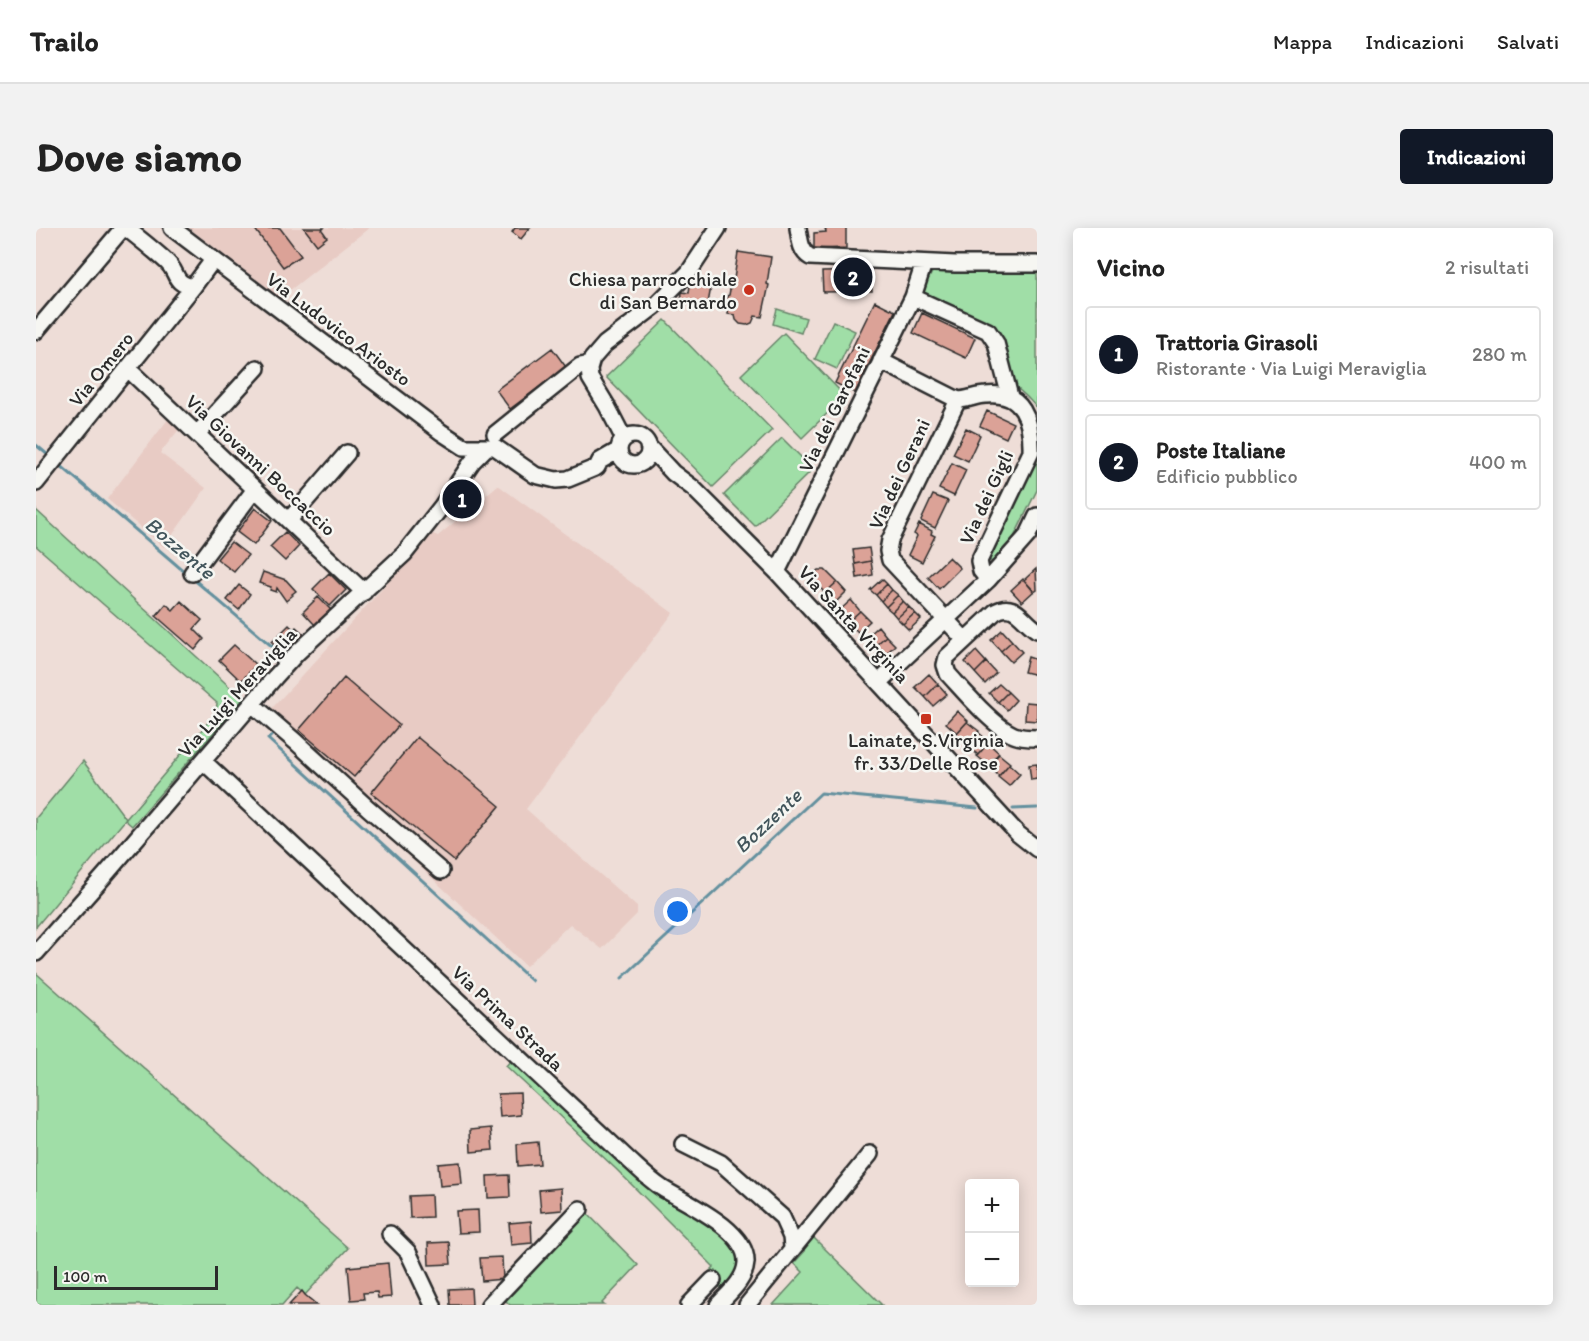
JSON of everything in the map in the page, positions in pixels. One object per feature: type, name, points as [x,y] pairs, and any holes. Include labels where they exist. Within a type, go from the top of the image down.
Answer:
[{"type":"street","points":[[36,331],[124,228],[170,264],[176,278],[185,286],[196,284],[200,272],[200,261],[187,240]]},
{"type":"street","name":"Via Ludovico Ariosto","points":[[172,228],[464,447]]},
{"type":"street","points":[[627,453],[607,406],[592,385],[589,372],[592,358],[605,344],[655,306],[689,273],[718,228]]},
{"type":"street","points":[[798,228],[802,249],[810,257],[924,263],[1037,264]]},
{"type":"street","name":"Via Omero","points":[[36,483],[213,260]]},
{"type":"street","name":"Via dei Garofani","points":[[777,572],[913,297],[924,263]]},
{"type":"street","points":[[913,297],[988,331],[996,343],[1010,397]]},
{"type":"street","points":[[881,361],[958,400],[1000,394],[1010,397]]},
{"type":"street","name":"Via Luigi Meraviglia","points":[[36,953],[274,677],[404,554],[442,506],[472,462],[491,441],[580,366],[590,364]]},
{"type":"street","points":[[197,434],[257,368]]},
{"type":"street","name":"Via Giovanni Boccaccio","points":[[128,369],[364,592]]},
{"type":"street","name":"Via dei Gigli","points":[[988,580],[981,572],[980,561],[1031,452],[1032,434],[1028,420],[1021,406],[1010,397]]},
{"type":"street","name":"Via dei Gerani","points":[[945,619],[890,560],[888,551],[890,540],[958,400]]},
{"type":"street","points":[[472,462],[464,447],[491,441],[495,447],[535,475],[556,480],[568,479],[597,467],[604,468],[627,453],[647,456],[648,446],[638,435],[629,436],[627,453]]},
{"type":"street","name":"Via Santa Virginia","points":[[648,446],[777,572],[1018,834],[1037,849]]},
{"type":"street","points":[[289,520],[347,453]]},
{"type":"street","name":"Via Santa Virginia","points":[[627,453],[674,473]]},
{"type":"street","points":[[192,573],[255,489]]},
{"type":"street","points":[[879,682],[1033,540],[1037,516]]},
{"type":"street","points":[[1037,630],[1015,610],[1001,608],[947,657],[945,665],[948,674],[998,725],[1012,734],[1024,738],[1037,738]]},
{"type":"street","points":[[945,619],[965,640]]},
{"type":"street","points":[[252,704],[441,871]]},
{"type":"street","name":"Via Prima Strada","points":[[203,761],[630,1161],[659,1186],[732,1232],[740,1241],[745,1252],[746,1264],[736,1286],[718,1305]]},
{"type":"street","points":[[682,1144],[721,1163],[782,1217],[791,1237],[792,1247]]},
{"type":"street","points":[[747,1305],[870,1154]]},
{"type":"street","points":[[489,1305],[580,1209]]},
{"type":"street","points":[[390,1234],[408,1252],[433,1305]]},
{"type":"street","points":[[689,1305],[713,1280]]},
{"type":"shaded area","points":[[189,228],[369,228],[280,298]]},
{"type":"shaded area","points":[[169,418],[180,428],[160,453],[206,488],[164,547],[107,499]]},
{"type":"shaded area","points":[[498,485],[673,613],[526,809],[637,907],[637,914],[602,949],[570,924],[526,966],[262,719],[433,534],[438,536]]},
{"type":"green space","points":[[934,269],[1037,272],[1037,408],[1016,387],[1000,336],[995,328],[988,322],[921,292]]},
{"type":"green space","points":[[777,309],[806,318],[801,333],[773,324]]},
{"type":"green space","points":[[665,320],[772,430],[713,487],[606,377]]},
{"type":"green space","points":[[833,321],[855,331],[837,369],[815,359]]},
{"type":"green space","points":[[784,333],[845,396],[802,438],[741,375]]},
{"type":"green space","points":[[782,438],[813,469],[755,526],[724,495]]},
{"type":"green space","points":[[1037,455],[1037,490],[1014,537],[994,563],[987,559]]},
{"type":"green space","points":[[36,510],[243,699],[132,826],[125,820],[36,927],[36,818],[83,761],[126,819],[216,713],[217,703],[36,546]]},
{"type":"green space","points":[[36,973],[348,1248],[305,1295],[297,1288],[282,1305],[36,1305]]},
{"type":"green space","points":[[512,1059],[722,1232],[734,1247],[739,1258],[739,1270],[733,1280],[722,1289],[707,1274],[714,1267],[616,1169],[506,1066]]},
{"type":"green space","points":[[585,1211],[638,1265],[602,1303],[604,1305],[510,1305],[505,1300]]},
{"type":"green space","points":[[810,1234],[882,1305],[773,1305],[803,1272],[794,1263],[805,1251],[800,1245]]},
{"type":"building","points":[[254,228],[280,228],[301,256],[283,267]]},
{"type":"building","points":[[304,228],[324,228],[322,230],[327,237],[317,245]]},
{"type":"building","points":[[515,228],[530,228],[521,239],[512,232]]},
{"type":"building","points":[[825,228],[846,228],[846,248],[814,249],[814,233],[826,232]]},
{"type":"building","name":"Chiesa parrocchiale di San Bernardo","points":[[738,252],[771,257],[767,284],[769,285],[762,317],[755,316],[752,323],[747,325],[740,324],[735,315],[728,314],[729,303],[726,303],[732,279],[734,279]]},
{"type":"building","points":[[871,271],[872,291],[823,292],[822,272]]},
{"type":"building","points":[[690,285],[711,287],[707,309],[694,308],[694,305],[681,303],[682,292],[689,293]]},
{"type":"building","points":[[875,301],[895,311],[855,393],[835,383]]},
{"type":"building","points":[[922,313],[975,338],[966,358],[913,333]]},
{"type":"building","points":[[552,348],[566,367],[510,409],[496,390]]},
{"type":"building","points":[[987,411],[1013,423],[1006,438],[980,426]]},
{"type":"building","points":[[966,428],[980,435],[968,461],[953,454]]},
{"type":"building","points":[[952,463],[966,470],[954,496],[939,489]]},
{"type":"building","points":[[933,495],[948,501],[935,528],[921,521]]},
{"type":"building","points":[[255,508],[272,521],[254,545],[237,532]]},
{"type":"building","points":[[919,524],[932,531],[931,534],[935,536],[922,562],[908,555],[917,536],[914,534]]},
{"type":"building","points":[[285,532],[299,546],[285,561],[270,547]]},
{"type":"building","points":[[231,542],[248,555],[234,572],[217,559]]},
{"type":"building","points":[[869,548],[871,561],[855,564],[853,550]]},
{"type":"building","points":[[949,557],[960,568],[939,589],[928,577]]},
{"type":"building","points":[[871,561],[873,575],[857,578],[855,564]]},
{"type":"building","points":[[1036,569],[1037,590],[1034,592],[1024,580]]},
{"type":"building","points":[[818,570],[825,570],[837,582],[825,593],[810,577]]},
{"type":"building","points":[[263,572],[286,580],[296,591],[286,601],[277,588],[276,592],[270,590],[271,587],[259,583]]},
{"type":"building","points":[[329,573],[346,590],[330,606],[313,589]]},
{"type":"building","points":[[882,579],[887,584],[876,595],[870,590]]},
{"type":"building","points":[[1023,579],[1034,591],[1022,602],[1011,590]]},
{"type":"building","points":[[837,582],[846,592],[835,603],[825,593]]},
{"type":"building","points":[[887,584],[892,590],[881,601],[876,595]]},
{"type":"building","points":[[239,585],[250,594],[239,610],[227,600]]},
{"type":"building","points":[[892,590],[898,595],[886,607],[881,601]]},
{"type":"building","points":[[898,595],[903,601],[892,612],[886,607]]},
{"type":"building","points":[[318,597],[331,610],[315,625],[303,612]]},
{"type":"building","points":[[851,600],[860,611],[848,622],[839,611]]},
{"type":"building","points":[[181,601],[202,620],[194,629],[204,639],[195,650],[156,616],[166,604],[173,610]]},
{"type":"building","points":[[903,601],[909,607],[897,618],[892,612]]},
{"type":"building","points":[[909,607],[915,613],[903,624],[897,618]]},
{"type":"building","points":[[860,611],[870,621],[858,632],[848,622]]},
{"type":"building","points":[[915,613],[921,619],[909,630],[903,624]]},
{"type":"building","points":[[289,625],[295,631],[278,649],[272,642]]},
{"type":"building","points":[[878,626],[886,636],[876,645],[867,636]]},
{"type":"building","points":[[296,627],[305,635],[288,651],[280,644]]},
{"type":"building","points":[[1002,630],[1012,641],[1001,651],[991,640]]},
{"type":"building","points":[[886,636],[895,645],[885,655],[876,645]]},
{"type":"building","points":[[1012,641],[1022,652],[1011,662],[1001,651]]},
{"type":"building","points":[[234,645],[256,665],[241,681],[219,660]]},
{"type":"building","points":[[976,651],[986,662],[975,673],[965,662]]},
{"type":"building","points":[[1028,657],[1037,660],[1037,675],[1024,672]]},
{"type":"building","points":[[986,662],[996,673],[985,684],[975,673]]},
{"type":"building","points":[[929,674],[938,684],[925,697],[915,687]]},
{"type":"building","points":[[344,678],[399,725],[354,777],[299,730]]},
{"type":"building","points":[[938,684],[947,694],[933,706],[925,697]]},
{"type":"building","points":[[999,684],[1008,692],[998,702],[989,693]]},
{"type":"building","points":[[1008,692],[1016,700],[1007,710],[998,702]]},
{"type":"building","points":[[1026,702],[1037,703],[1037,721],[1025,720]]},
{"type":"building","points":[[957,711],[968,721],[957,733],[946,723]]},
{"type":"building","points":[[967,722],[979,731],[968,744],[956,734]]},
{"type":"building","points":[[978,732],[989,742],[978,755],[967,745]]},
{"type":"building","points":[[417,737],[500,806],[454,861],[371,793]]},
{"type":"building","points":[[988,743],[999,753],[988,765],[977,756]]},
{"type":"building","points":[[999,754],[1010,763],[999,776],[988,766]]},
{"type":"building","points":[[1009,764],[1020,774],[1009,786],[998,777]]},
{"type":"building","points":[[1037,764],[1037,779],[1031,780],[1029,765]]},
{"type":"building","points":[[520,1093],[521,1115],[500,1117],[498,1094]]},
{"type":"building","points":[[491,1128],[493,1150],[471,1152],[470,1130]]},
{"type":"building","points":[[538,1142],[540,1164],[518,1166],[517,1144]]},
{"type":"building","points":[[460,1162],[462,1184],[440,1186],[438,1164]]},
{"type":"building","points":[[509,1175],[510,1197],[488,1198],[487,1176]]},
{"type":"building","points":[[561,1188],[562,1210],[541,1212],[539,1190]]},
{"type":"building","points":[[431,1195],[432,1217],[410,1218],[409,1196]]},
{"type":"building","points":[[478,1210],[479,1232],[458,1233],[456,1211]]},
{"type":"building","points":[[531,1221],[532,1243],[511,1245],[509,1223]]},
{"type":"building","points":[[449,1242],[451,1264],[429,1265],[428,1243]]},
{"type":"building","points":[[502,1257],[503,1279],[482,1281],[480,1258]]},
{"type":"building","points":[[388,1263],[391,1297],[378,1298],[377,1292],[363,1293],[364,1299],[351,1300],[348,1267]]},
{"type":"building","points":[[471,1288],[472,1305],[450,1305],[449,1289]]},
{"type":"building","points":[[302,1291],[305,1295],[317,1305],[289,1305]]},
{"type":"waterway","name":"Bozzente","points":[[36,445],[48,455]]},
{"type":"waterway","name":"Bozzente","points":[[60,465],[186,573]]},
{"type":"waterway","name":"Bozzente","points":[[191,577],[281,654]]},
{"type":"waterway","name":"Bozzente","points":[[274,733],[268,739],[532,981]]},
{"type":"waterway","name":"Bozzente","points":[[622,978],[821,793],[977,808]]},
{"type":"waterway","name":"Bozzente","points":[[1013,809],[1037,808]]},
{"type":"place","name":"Poste Italiane","points":[[853,277]]},
{"type":"place","name":"Chiesa parrocchiale di San Bernardo","points":[[749,290]]},
{"type":"place","name":"Trattoria Girasoli","points":[[462,499]]},
{"type":"place","name":"Lainate, S.Virginia fr. 33/Delle Rose","points":[[926,719]]}]
